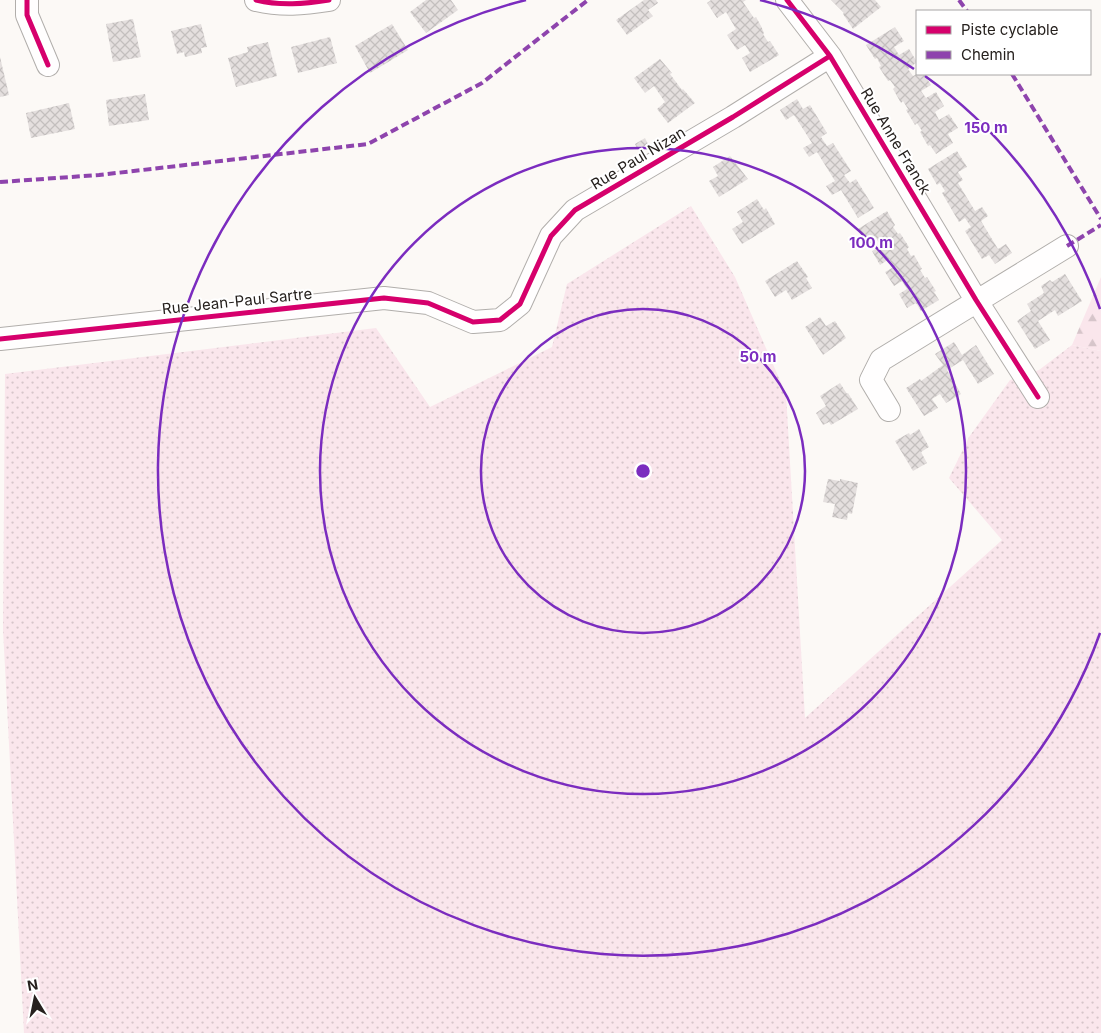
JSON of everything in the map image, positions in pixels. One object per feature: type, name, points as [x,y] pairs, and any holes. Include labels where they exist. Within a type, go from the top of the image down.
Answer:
[{"type":"street","points":[[27,0],[27,15],[48,65]]},
{"type":"street","points":[[256,0],[272,4],[303,4],[329,0]]},
{"type":"street","name":"Rue Anne Franck","points":[[787,0],[830,56],[976,300],[1038,397]]},
{"type":"street","name":"Rue Paul Nizan","points":[[473,322],[500,320],[520,304],[552,236],[575,210],[830,56]]},
{"type":"street","points":[[889,410],[871,380],[880,360],[1067,246]]},
{"type":"street","name":"Rue Jean-Paul Sartre","points":[[0,339],[384,298],[428,303],[473,322]]},
{"type":"green space","points":[[691,206],[735,277],[786,394],[805,718],[1002,540],[949,478],[969,437],[1010,380],[1039,370],[1072,345],[1101,351],[1101,1033],[24,1033],[3,629],[5,374],[376,328],[430,407],[552,347],[567,284]]},
{"type":"green space","points":[[1101,277],[1101,351],[1072,345]]},
{"type":"building","points":[[426,0],[451,0],[458,10],[426,33],[410,12]]},
{"type":"building","points":[[644,0],[656,0],[658,3],[648,10],[653,16],[627,35],[616,20]]},
{"type":"building","points":[[711,0],[746,0],[743,2],[754,18],[756,17],[763,34],[779,55],[750,72],[742,58],[750,53],[745,45],[737,50],[727,35],[736,29],[726,12],[717,18],[707,3]]},
{"type":"building","points":[[831,0],[875,0],[881,7],[853,29],[844,13]]},
{"type":"building","points":[[133,19],[141,57],[113,62],[106,24]]},
{"type":"building","points":[[201,24],[207,47],[201,48],[202,53],[185,57],[184,52],[177,54],[171,31]]},
{"type":"building","points":[[392,24],[408,50],[370,73],[355,46]]},
{"type":"building","points":[[895,27],[904,41],[894,47],[899,55],[909,49],[916,63],[908,69],[913,76],[925,75],[931,85],[921,91],[926,98],[936,92],[944,106],[935,112],[939,120],[949,114],[958,128],[948,134],[953,143],[936,154],[930,145],[928,146],[920,132],[922,131],[917,123],[915,125],[906,110],[908,109],[903,101],[901,103],[893,89],[895,87],[890,80],[888,81],[879,67],[881,66],[877,58],[875,59],[866,45]]},
{"type":"building","points":[[330,37],[337,63],[298,73],[291,47]]},
{"type":"building","points":[[268,42],[277,76],[236,87],[228,58],[248,52],[247,47]]},
{"type":"building","points":[[0,57],[9,95],[0,97]]},
{"type":"building","points":[[660,59],[672,73],[670,74],[682,90],[695,103],[668,123],[657,109],[665,102],[654,86],[645,93],[634,78]]},
{"type":"building","points":[[145,94],[149,120],[109,126],[106,100]]},
{"type":"building","points":[[797,99],[803,109],[810,105],[827,133],[821,137],[827,146],[833,143],[851,171],[844,175],[850,183],[856,179],[874,208],[858,218],[841,190],[832,195],[826,186],[835,181],[817,152],[809,157],[803,148],[812,143],[794,115],[786,120],[780,110]]},
{"type":"building","points":[[69,103],[75,129],[31,138],[26,113]]},
{"type":"building","points":[[645,138],[648,144],[638,150],[635,144]]},
{"type":"building","points":[[957,151],[967,167],[958,172],[963,180],[958,183],[975,211],[982,207],[988,216],[981,221],[998,249],[1006,244],[1012,253],[995,264],[989,255],[982,259],[965,231],[971,227],[965,218],[959,222],[942,193],[945,191],[940,183],[937,185],[928,169]]},
{"type":"building","points":[[730,156],[748,179],[719,197],[709,181],[718,176],[713,167]]},
{"type":"building","points":[[757,199],[764,210],[766,208],[775,224],[742,244],[732,229],[743,222],[737,212]]},
{"type":"building","points":[[887,211],[895,225],[893,227],[898,234],[900,233],[909,247],[907,249],[911,256],[914,255],[922,269],[920,270],[936,291],[934,292],[939,300],[921,311],[916,303],[907,308],[899,294],[907,289],[902,281],[894,286],[885,272],[894,267],[889,259],[880,265],[872,251],[881,246],[876,238],[867,243],[858,229]]},
{"type":"building","points":[[797,261],[808,277],[806,278],[812,288],[792,300],[786,290],[775,297],[765,281]]},
{"type":"building","points":[[1065,274],[1082,301],[1058,316],[1055,310],[1038,321],[1050,340],[1035,349],[1017,321],[1031,311],[1027,304],[1044,293],[1041,286]]},
{"type":"building","points":[[820,317],[826,326],[835,321],[846,338],[823,355],[805,327]]},
{"type":"building","points":[[954,342],[962,355],[976,345],[994,374],[978,384],[963,360],[947,370],[961,394],[946,403],[940,394],[932,399],[938,408],[924,416],[906,388],[920,379],[921,381],[943,365],[935,354]]},
{"type":"building","points":[[840,383],[858,409],[831,425],[829,422],[823,425],[816,413],[826,406],[820,396]]},
{"type":"building","points":[[919,429],[929,447],[921,452],[927,463],[913,471],[895,441]]},
{"type":"building","points":[[828,479],[840,481],[840,479],[858,483],[852,514],[848,513],[847,520],[832,517],[835,504],[823,502]]},
{"type":"marked path","points":[[0,182],[99,175],[368,144],[482,83],[588,0]]},
{"type":"marked path","points":[[959,0],[966,10]]},
{"type":"marked path","points":[[1013,75],[1101,219]]},
{"type":"marked path","points":[[1067,246],[1101,225]]},
{"type":"cycle path","points":[[27,0],[27,15],[48,65]]},
{"type":"cycle path","points":[[256,0],[292,4],[329,0]]},
{"type":"cycle path","points":[[787,0],[830,56],[976,300],[1038,397]]},
{"type":"cycle path","points":[[0,339],[384,298],[428,303],[473,322],[500,320],[520,304],[551,236],[575,210],[733,117],[830,56]]}]
